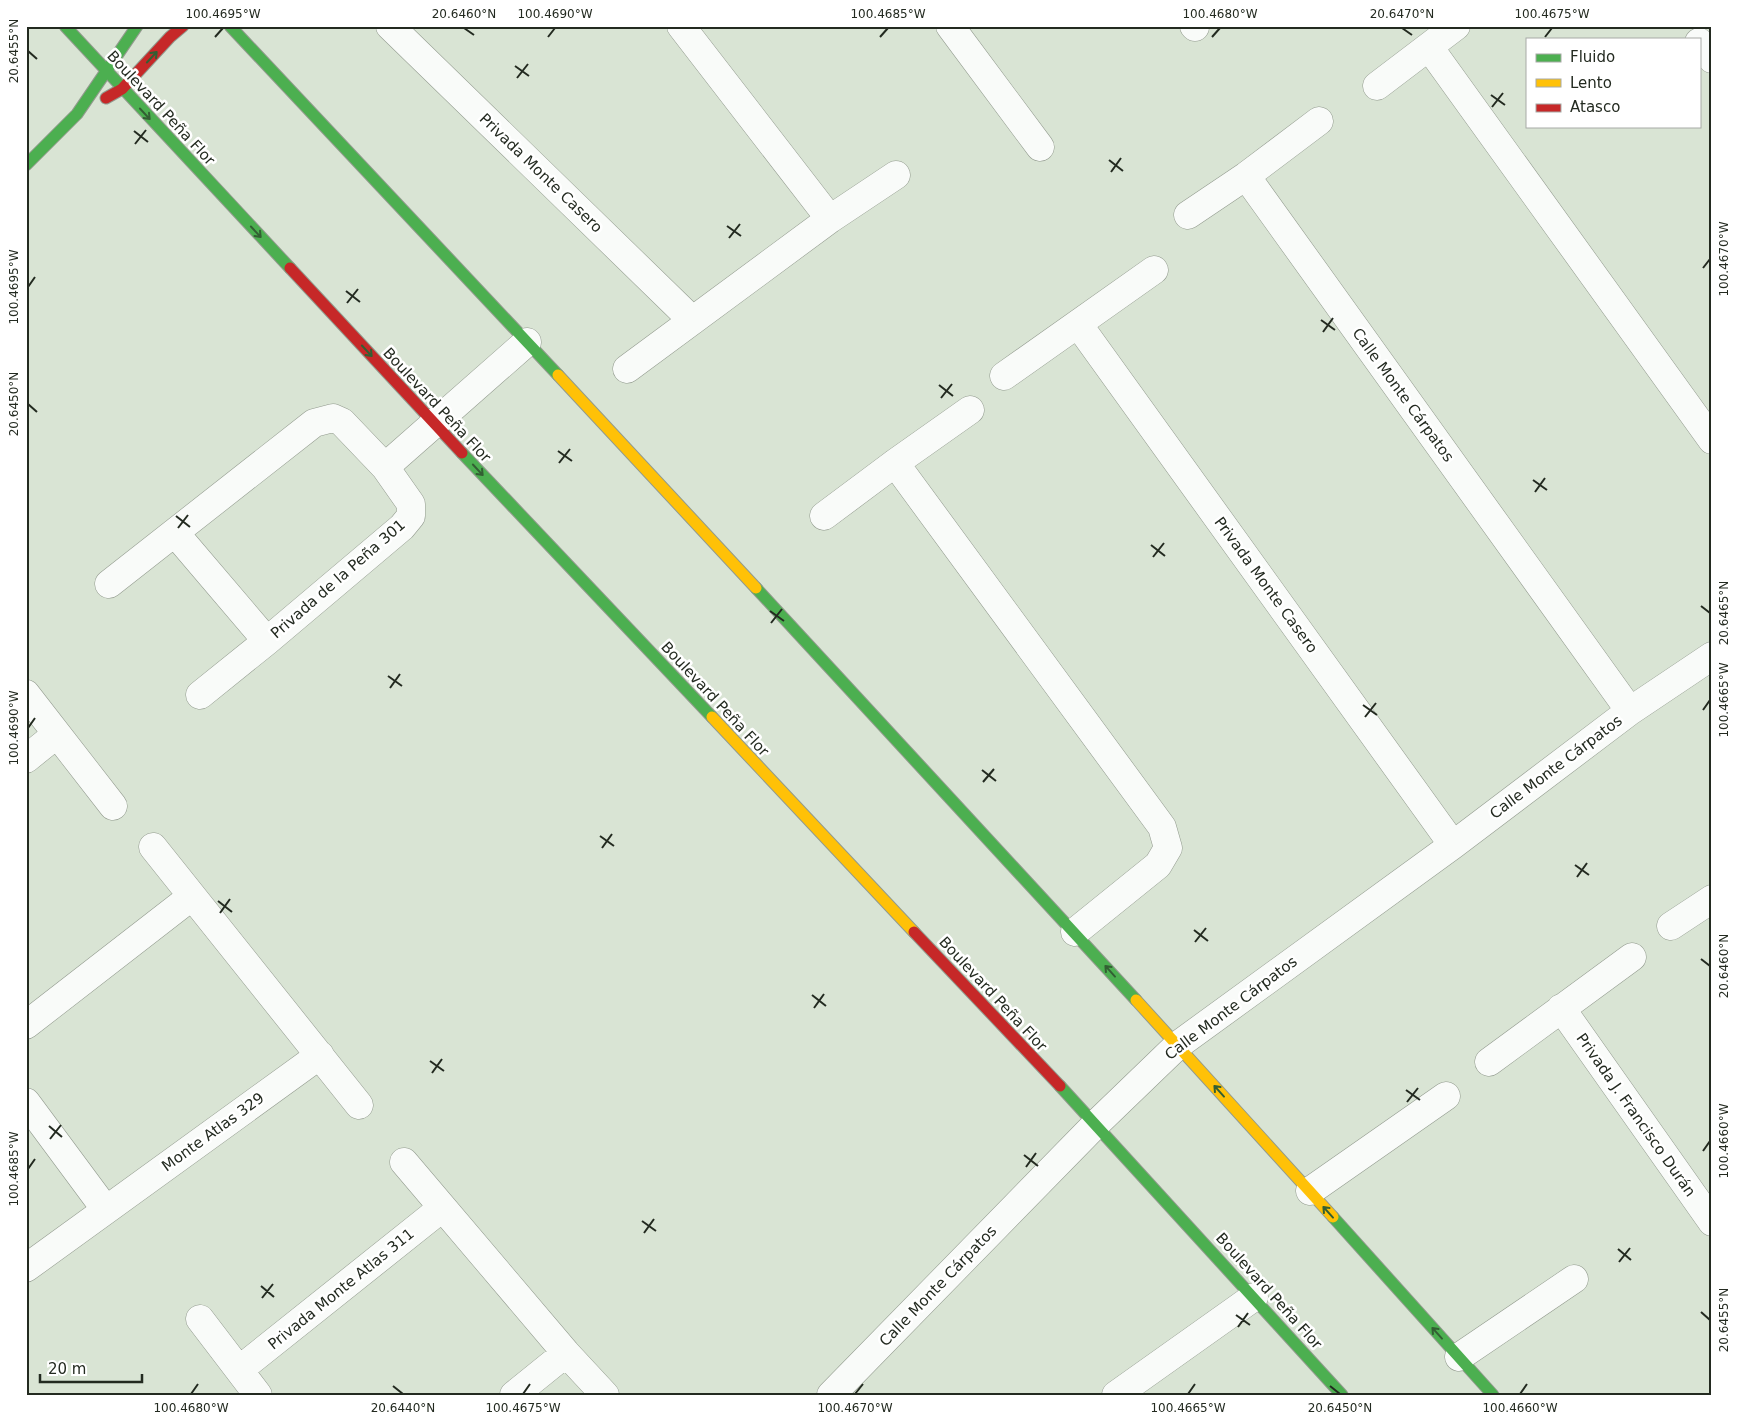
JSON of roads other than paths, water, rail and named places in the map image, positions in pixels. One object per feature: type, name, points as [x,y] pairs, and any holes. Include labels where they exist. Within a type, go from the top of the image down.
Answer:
[{"type":"main road","name":"Boulevard Peña Flor","points":[[65,26],[434,423],[1096,1124],[1342,1395]]},
{"type":"main road","points":[[26,165],[77,114],[137,26]]},
{"type":"main road","points":[[77,114],[122,89],[170,37],[183,26]]},
{"type":"main road","points":[[230,26],[527,342],[1075,932],[1493,1395]]},
{"type":"street","name":"Privada Monte Casero","points":[[390,26],[692,320]]},
{"type":"street","points":[[681,26],[830,219]]},
{"type":"street","points":[[950,26],[1040,147]]},
{"type":"street","points":[[1377,86],[1456,26]]},
{"type":"street","points":[[1687,26],[1696,38]]},
{"type":"street","points":[[1700,43],[1712,59]]},
{"type":"street","points":[[1429,47],[1712,440]]},
{"type":"street","points":[[1188,215],[1246,176],[1319,122]]},
{"type":"street","points":[[627,369],[830,219],[896,174]]},
{"type":"street","name":"Calle Monte Cárpatos","points":[[1246,176],[1630,711]]},
{"type":"street","points":[[1004,376],[1154,270]]},
{"type":"street","name":"Privada Monte Casero","points":[[1078,324],[1454,845]]},
{"type":"street","points":[[384,466],[527,342]]},
{"type":"street","points":[[824,516],[970,410]]},
{"type":"street","name":"Privada de la Peña 301","points":[[109,584],[314,423],[333,418],[342,422],[384,466],[411,504],[411,516],[402,527],[200,695]]},
{"type":"street","points":[[895,463],[1162,826],[1168,848],[1158,865],[1075,932]]},
{"type":"street","name":"Privada de la Peña 301","points":[[175,533],[267,641]]},
{"type":"street","name":"Calle Monte Cárpatos","points":[[845,1390],[1096,1124],[1178,1045],[1454,845],[1630,711],[1712,656]]},
{"type":"street","points":[[26,694],[113,806]]},
{"type":"street","points":[[26,759],[57,734]]},
{"type":"street","points":[[153,848],[359,1105]]},
{"type":"street","points":[[26,1025],[192,896]]},
{"type":"street","points":[[1671,926],[1712,899]]},
{"type":"street","points":[[1489,1062],[1632,957]]},
{"type":"street","name":"Privada J. Francisco Durán","points":[[1561,1008],[1712,1222]]},
{"type":"street","name":"Monte Atlas 329","points":[[26,1268],[320,1054]]},
{"type":"street","points":[[1310,1191],[1446,1096]]},
{"type":"street","points":[[26,1102],[106,1210]]},
{"type":"street","points":[[404,1162],[566,1353],[605,1395]]},
{"type":"street","name":"Privada Monte Atlas 311","points":[[239,1370],[442,1208]]},
{"type":"street","points":[[1459,1357],[1574,1279]]},
{"type":"street","points":[[1116,1395],[1254,1297]]},
{"type":"street","points":[[200,1319],[258,1395]]},
{"type":"street","points":[[514,1395],[566,1353]]}]
